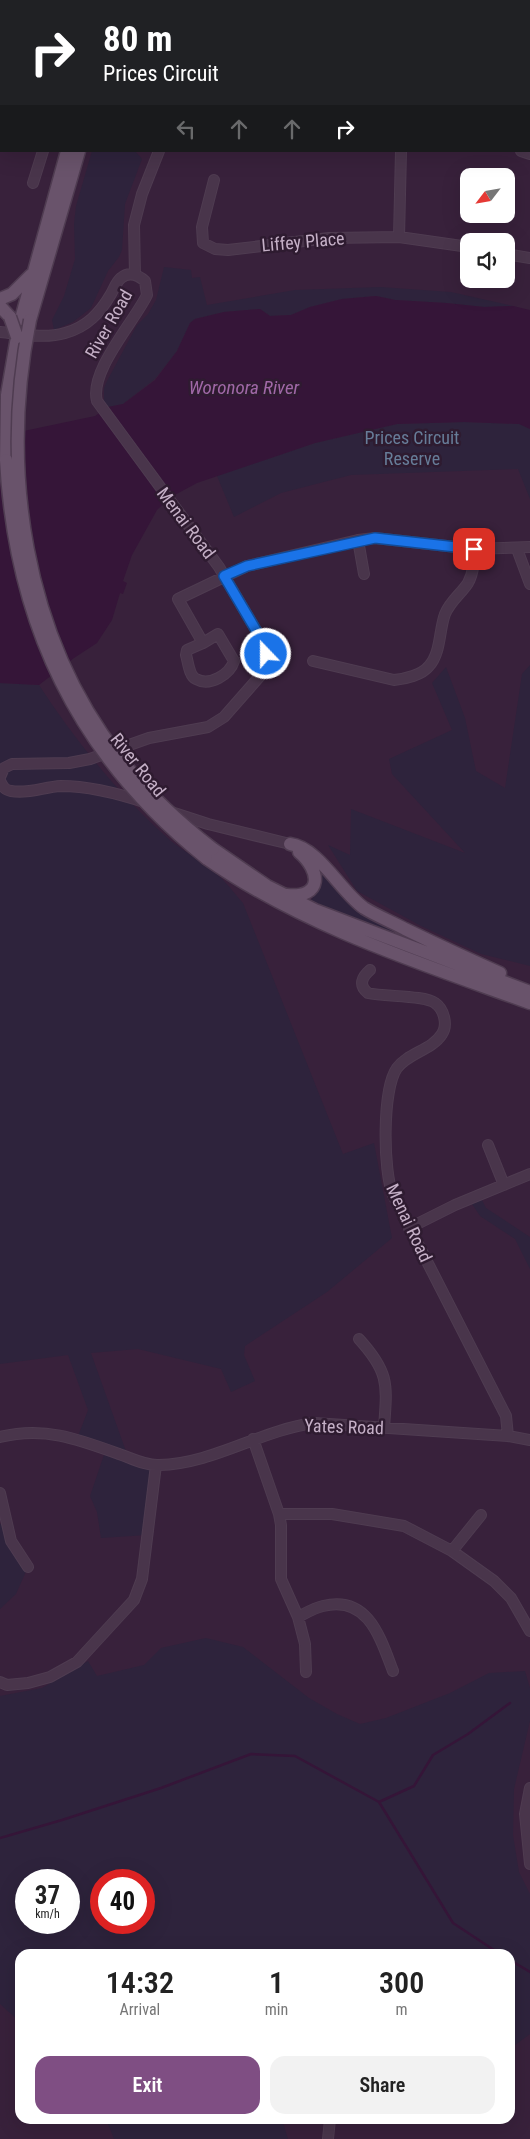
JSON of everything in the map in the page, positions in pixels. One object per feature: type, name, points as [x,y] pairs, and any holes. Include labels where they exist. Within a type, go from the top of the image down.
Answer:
[{"type":"main road","name":"River Road","points":[[67,152],[21,319],[6,412],[8,494],[14,542],[21,574],[41,638],[73,704],[110,762],[158,816],[260,893],[344,934],[530,1003]]},
{"type":"main road","name":"River Road","points":[[79,152],[21,319],[16,471],[24,547],[40,606],[55,646],[75,688],[118,757],[160,804],[209,854],[282,894],[358,927],[530,990]]},
{"type":"main road","points":[[0,299],[12,294],[34,271]]},
{"type":"main road","points":[[0,306],[21,319]]},
{"type":"main road","points":[[282,894],[304,894],[316,882],[312,867],[304,856],[290,844]]},
{"type":"main road","points":[[290,844],[305,848],[316,857],[344,890],[365,908],[530,990]]},
{"type":"street","points":[[33,183],[43,152]]},
{"type":"street","points":[[135,275],[134,225],[142,194],[159,152]]},
{"type":"street","points":[[399,237],[401,152]]},
{"type":"street","name":"Liffey Place","points":[[214,180],[202,227],[203,243],[215,249],[228,250],[329,238],[399,237],[460,246]]},
{"type":"street","points":[[121,277],[136,254]]},
{"type":"street","points":[[136,254],[145,281]]},
{"type":"street","points":[[515,256],[530,258]]},
{"type":"street","name":"River Road","points":[[0,332],[53,336],[66,333],[84,326],[102,310],[121,277],[127,274],[135,275],[145,281],[147,295],[124,330],[95,386],[97,401],[102,410]]},
{"type":"street","name":"Menai Road","points":[[0,777],[4,768],[12,764],[69,763],[90,759],[149,738],[208,727],[224,717],[260,676],[267,659],[263,642],[210,552],[170,502],[102,410]]},
{"type":"street","points":[[202,643],[178,599],[247,566],[358,540],[375,538],[474,549],[517,549],[530,547]]},
{"type":"street","points":[[358,540],[364,574]]},
{"type":"street","points":[[314,661],[394,680],[403,680],[422,672],[429,667],[434,658],[445,614],[456,596],[468,583],[474,567],[474,549]]},
{"type":"street","points":[[517,549],[530,584]]},
{"type":"street","points":[[218,634],[234,661],[232,667],[223,676],[206,682],[196,679],[192,675],[186,654],[187,650],[202,643],[218,634]]},
{"type":"street","points":[[0,782],[7,790],[16,791],[60,786],[104,791],[208,824],[290,844]]},
{"type":"street","name":"Menai Road","points":[[370,970],[364,975],[362,981],[364,990],[368,993],[426,1000],[436,1003],[443,1012],[446,1022],[442,1034],[397,1068],[392,1079],[389,1092],[386,1170],[390,1189],[409,1228],[506,1416],[508,1436]]},
{"type":"street","points":[[488,1145],[504,1185]]},
{"type":"street","points":[[409,1228],[455,1205],[530,1174]]},
{"type":"street","points":[[359,1339],[371,1352],[385,1378],[384,1428]]},
{"type":"street","name":"Yates Road","points":[[0,1437],[30,1432],[68,1436],[156,1466],[179,1464],[200,1459],[292,1425],[314,1422],[508,1436]]},
{"type":"street","points":[[508,1436],[530,1440]]},
{"type":"street","points":[[253,1439],[279,1514],[282,1579],[298,1617],[305,1644],[306,1672]]},
{"type":"street","points":[[0,1682],[7,1685],[35,1681],[50,1677],[77,1662],[134,1600],[142,1579],[156,1466]]},
{"type":"street","points":[[0,1494],[11,1541],[28,1567]]},
{"type":"street","points":[[279,1514],[332,1514],[404,1526],[452,1551],[494,1581],[511,1598],[530,1631]]},
{"type":"street","points":[[452,1551],[480,1515]]},
{"type":"street","points":[[298,1617],[323,1606],[349,1604],[368,1617],[380,1636],[393,1670]]},
{"type":"street","points":[[530,1788],[525,1814],[530,1864]]},
{"type":"street","points":[[328,2139],[330,2124]]},
{"type":"green space","points":[[92,152],[136,152],[142,159],[125,204],[122,250],[119,257],[108,271],[91,308],[73,322],[54,330],[52,320],[64,296],[75,259],[74,224],[76,206]]},
{"type":"green space","points":[[164,267],[191,270],[192,278],[200,277],[207,305],[295,290],[381,287],[451,292],[513,306],[484,307],[395,300],[376,296],[342,299],[310,307],[291,315],[270,316],[260,309],[224,312],[195,319],[190,323],[177,351],[155,379],[123,404],[108,407],[104,404],[104,388],[137,325],[148,314],[156,300]]},
{"type":"green space","name":"Prices Circuit Reserve","points":[[464,422],[520,424],[530,429],[530,499],[518,469],[351,475],[281,493],[234,517],[217,476],[315,443],[397,424]]},
{"type":"green space","points":[[530,665],[530,966],[481,954],[421,926],[357,891],[328,845],[350,855],[351,809],[465,853],[392,774],[389,759],[452,730],[432,683],[446,667],[465,718],[476,771],[505,788],[522,674]]},
{"type":"green space","points":[[0,683],[39,685],[84,748],[134,806],[171,841],[218,875],[243,903],[343,1154],[374,1143],[392,1238],[327,1292],[245,1346],[244,1355],[255,1381],[231,1392],[221,1369],[138,1349],[91,1353],[128,1457],[156,1465],[147,1535],[101,1538],[97,1512],[90,1496],[106,1449],[77,1439],[88,1410],[68,1355],[0,1364]]},
{"type":"green space","points":[[319,869],[418,942],[330,910],[311,900],[321,886]]},
{"type":"green space","points":[[482,1200],[486,1208],[530,1237],[530,1269],[515,1239],[480,1216],[472,1204]]},
{"type":"green space","points":[[6,1523],[28,1567],[16,1594],[0,1609],[0,1524]]},
{"type":"green space","points":[[206,1638],[243,1647],[309,1698],[337,1714],[360,1724],[386,1718],[450,1693],[489,1673],[525,1671],[530,1688],[530,1721],[514,1789],[513,1835],[519,1872],[530,1894],[530,2034],[515,2045],[515,1949],[15,1949],[15,2018],[0,2004],[0,1696],[42,1688],[88,1661],[97,1676],[144,1665],[161,1648]]},
{"type":"green space","points":[[108,2124],[284,2124],[288,2139],[114,2139]]},
{"type":"water","name":"Woronora River","points":[[376,296],[395,300],[484,307],[513,306],[530,310],[530,429],[519,424],[464,422],[397,424],[315,443],[197,483],[171,497],[157,510],[132,555],[123,581],[127,583],[123,594],[120,593],[112,620],[97,643],[39,685],[0,683],[0,436],[95,416],[108,407],[123,404],[155,380],[177,351],[190,323],[195,319],[224,312],[260,309],[270,316],[291,315],[310,307],[342,299]]},
{"type":"waterway","points":[[379,1802],[414,1786],[433,1755],[468,1734],[510,1703]]},
{"type":"waterway","points":[[0,1838],[161,1788],[251,1754],[295,1756],[379,1802],[453,1923],[492,1949]]},
{"type":"waterway","points":[[515,1963],[530,1972]]},
{"type":"route","points":[[266,654],[263,642],[224,576],[247,566],[294,554],[375,538],[474,549]]}]
